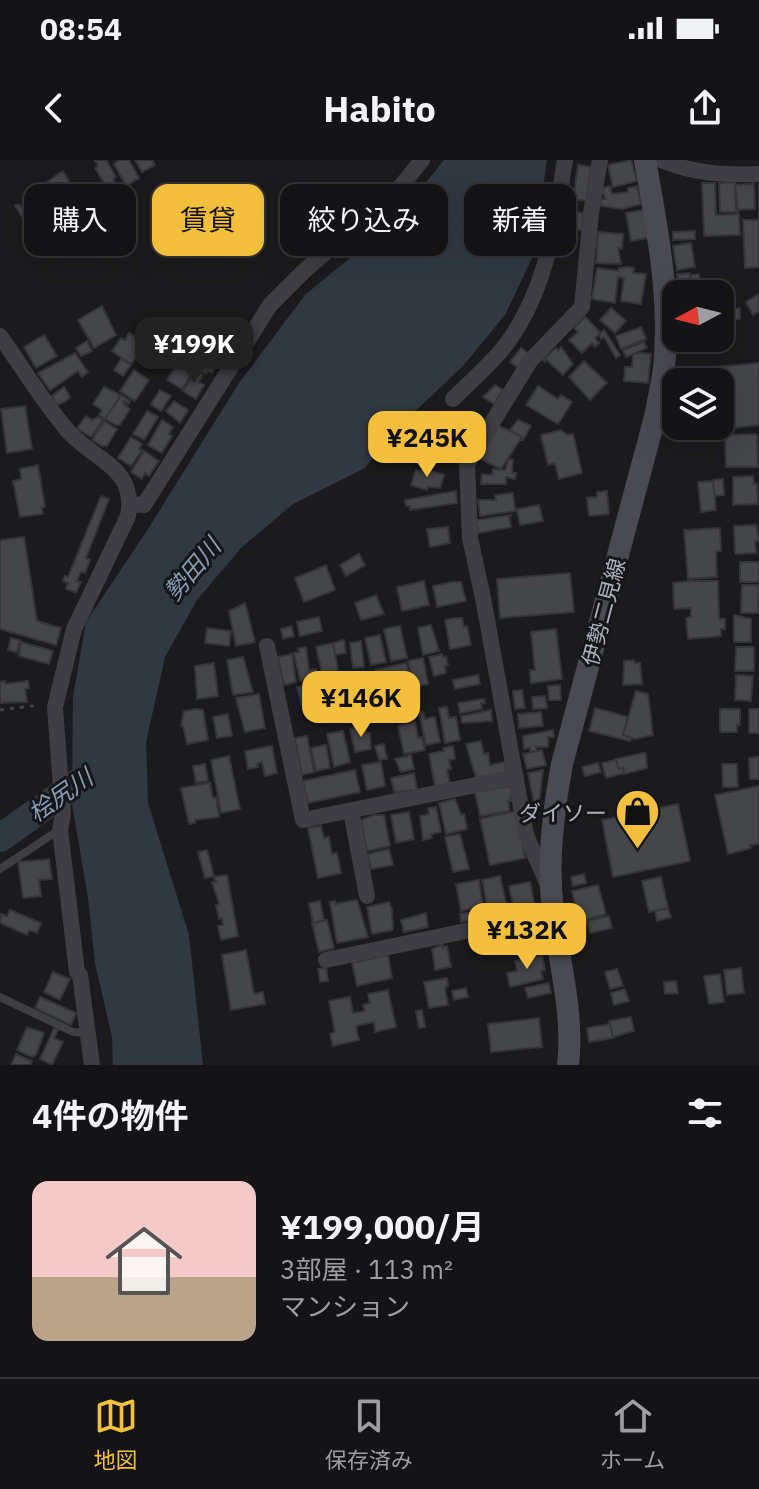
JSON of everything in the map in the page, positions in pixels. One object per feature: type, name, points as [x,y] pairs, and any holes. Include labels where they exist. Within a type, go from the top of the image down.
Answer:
[{"type":"main road","name":"伊勢二見線","points":[[568,1065],[569,1020],[553,913],[551,838],[562,764],[655,417],[664,367],[665,301],[661,256],[645,160]]},
{"type":"street","points":[[130,504],[144,505],[270,305],[303,272],[392,195],[422,160]]},
{"type":"street","points":[[453,399],[501,350],[534,296],[550,251],[565,160]]},
{"type":"street","points":[[551,890],[526,835],[470,538],[467,464],[530,361],[582,307],[591,213],[600,160]]},
{"type":"street","points":[[661,160],[679,168],[719,175],[759,174]]},
{"type":"street","points":[[0,336],[70,434],[107,460],[121,478],[130,504],[128,516],[74,629],[55,707],[62,822],[77,972],[80,975],[92,1065]]},
{"type":"street","points":[[267,646],[303,820],[516,777]]},
{"type":"street","points":[[351,811],[367,896]]},
{"type":"street","points":[[326,960],[553,913]]},
{"type":"lane","points":[[0,869],[62,822]]},
{"type":"lane","points":[[0,997],[73,1032],[88,1033]]},
{"type":"path","points":[[0,710],[36,705],[55,707]]},
{"type":"water","name":"勢田川","points":[[444,160],[547,160],[544,184],[464,184],[464,256],[533,256],[505,315],[463,366],[391,434],[365,468],[293,504],[241,548],[197,600],[165,657],[146,742],[148,803],[189,935],[203,1065],[113,1065],[112,1037],[95,963],[72,804],[73,697],[86,622],[239,383],[305,295],[352,256],[448,256],[448,184],[425,184]]},
{"type":"building","points":[[95,160],[106,160],[116,177],[113,179],[116,184],[104,184],[95,168],[98,166]]},
{"type":"building","points":[[119,160],[129,160],[139,178],[125,184],[114,164]]},
{"type":"building","points":[[135,160],[152,160],[155,165],[142,172]]},
{"type":"building","points":[[631,160],[637,181],[613,187],[608,165]]},
{"type":"building","points":[[578,165],[591,167],[586,201],[576,199]]},
{"type":"building","points":[[63,171],[70,184],[50,184],[48,181]]},
{"type":"building","points":[[735,182],[738,212],[720,212],[719,183]]},
{"type":"building","points":[[702,183],[715,183],[716,215],[739,214],[740,235],[704,236]]},
{"type":"building","points":[[754,184],[755,209],[736,210],[735,185]]},
{"type":"building","points":[[610,186],[612,194],[628,192],[628,188],[637,186],[641,204],[622,209],[601,206],[601,199],[605,199],[602,188]]},
{"type":"building","points":[[19,204],[24,211],[24,220],[15,206]]},
{"type":"building","points":[[644,210],[648,238],[631,241],[626,213]]},
{"type":"building","points":[[576,212],[583,213],[582,230],[576,230]]},
{"type":"building","points":[[743,220],[759,220],[759,267],[745,268]]},
{"type":"building","points":[[695,231],[695,239],[673,240],[673,232]]},
{"type":"building","points":[[598,232],[623,234],[622,249],[618,248],[621,264],[596,263]]},
{"type":"building","points":[[691,243],[695,267],[677,270],[673,246]]},
{"type":"building","points":[[597,268],[618,271],[634,268],[633,273],[646,274],[641,304],[621,301],[624,278],[618,277],[615,303],[592,299]]},
{"type":"building","points":[[690,273],[691,280],[677,280],[677,274]]},
{"type":"building","points":[[699,274],[699,280],[691,280],[691,275]]},
{"type":"building","points":[[759,294],[759,311],[753,315],[746,302]]},
{"type":"building","points":[[102,306],[116,335],[94,348],[78,320]]},
{"type":"building","points":[[611,308],[626,321],[615,333],[600,320]]},
{"type":"building","points":[[740,308],[740,319],[734,320],[734,309]]},
{"type":"building","points":[[585,317],[601,333],[595,338],[599,343],[595,347],[592,343],[582,353],[569,340],[578,332],[574,328]]},
{"type":"building","points":[[182,320],[167,349],[141,333],[145,327],[156,334],[162,323],[165,325],[167,322],[174,327]]},
{"type":"building","points":[[207,321],[220,330],[224,325],[235,332],[237,327],[240,330],[226,351],[199,334]]},
{"type":"building","points":[[641,327],[646,339],[621,349],[616,336]]},
{"type":"building","points":[[604,330],[620,355],[616,358],[604,337],[601,339],[599,335]]},
{"type":"building","points":[[129,333],[145,343],[142,347],[146,350],[138,361],[135,359],[131,364],[112,351]]},
{"type":"building","points":[[44,335],[57,356],[36,368],[24,347]]},
{"type":"building","points":[[192,338],[202,344],[194,359],[183,353]]},
{"type":"building","points":[[87,341],[92,351],[81,356],[76,348]]},
{"type":"building","points":[[644,342],[647,348],[626,357],[623,350]]},
{"type":"building","points":[[156,345],[167,352],[159,365],[148,358]]},
{"type":"building","points":[[209,345],[214,348],[211,353],[220,359],[212,373],[208,371],[206,374],[196,368]]},
{"type":"building","points":[[561,347],[573,364],[563,375],[546,359],[545,362],[543,360]]},
{"type":"building","points":[[521,348],[529,354],[518,368],[510,362]]},
{"type":"building","points":[[75,353],[88,372],[82,377],[78,371],[50,390],[38,373]]},
{"type":"building","points":[[633,354],[651,354],[648,383],[624,381],[625,367],[632,367]]},
{"type":"building","points":[[121,359],[131,365],[123,376],[114,370]]},
{"type":"building","points":[[179,361],[194,371],[182,389],[167,380]]},
{"type":"building","points":[[584,361],[607,383],[590,400],[569,377]]},
{"type":"building","points":[[759,363],[759,425],[734,428],[734,368],[716,367]]},
{"type":"building","points":[[134,370],[149,380],[135,401],[120,391]]},
{"type":"building","points":[[196,370],[203,375],[199,382],[204,385],[196,399],[183,391]]},
{"type":"building","points":[[495,385],[503,390],[494,404],[483,397]]},
{"type":"building","points":[[538,386],[558,399],[561,395],[572,402],[558,424],[526,405]]},
{"type":"building","points":[[64,387],[70,397],[57,405],[52,396]]},
{"type":"building","points":[[104,387],[121,395],[105,419],[99,415],[102,410],[93,404]]},
{"type":"building","points":[[160,390],[171,396],[161,411],[151,404]]},
{"type":"building","points":[[121,395],[130,401],[123,403],[130,409],[120,425],[116,425],[105,419]]},
{"type":"building","points":[[174,401],[188,410],[180,423],[166,411]]},
{"type":"building","points":[[25,406],[32,449],[7,453],[1,409]]},
{"type":"building","points":[[147,411],[158,417],[144,440],[133,434]]},
{"type":"building","points":[[86,416],[92,420],[98,417],[103,420],[91,437],[77,428]]},
{"type":"building","points":[[162,420],[173,427],[169,434],[172,436],[162,453],[148,445]]},
{"type":"building","points":[[518,420],[531,426],[523,440],[510,430]]},
{"type":"building","points":[[104,421],[117,429],[107,446],[92,440]]},
{"type":"building","points":[[495,424],[522,437],[501,469],[478,458]]},
{"type":"building","points":[[561,430],[567,435],[573,434],[582,473],[559,479],[555,463],[548,465],[541,435]]},
{"type":"building","points":[[757,434],[758,467],[726,467],[725,440],[734,440],[734,435]]},
{"type":"building","points":[[131,437],[142,444],[139,449],[142,450],[131,466],[118,458]]},
{"type":"building","points":[[144,451],[159,461],[149,476],[145,473],[142,479],[131,472]]},
{"type":"building","points":[[509,459],[513,460],[515,479],[506,477],[506,484],[481,484],[482,474],[492,475],[493,469],[505,470]]},
{"type":"building","points":[[38,465],[45,507],[42,508],[43,514],[20,517],[13,481],[21,479],[20,469]]},
{"type":"building","points":[[422,468],[444,475],[440,488],[428,487],[427,490],[411,485],[416,470],[421,472]]},
{"type":"building","points":[[753,476],[754,484],[757,484],[758,504],[733,505],[733,477]]},
{"type":"building","points":[[723,479],[724,495],[715,496],[713,480]]},
{"type":"building","points":[[713,481],[716,510],[701,512],[698,482]]},
{"type":"building","points":[[456,491],[457,503],[410,510],[410,506],[406,506],[405,500]]},
{"type":"building","points":[[607,491],[609,514],[589,516],[587,498]]},
{"type":"building","points":[[513,493],[515,511],[480,516],[478,500],[496,500],[495,495]]},
{"type":"building","points":[[101,496],[109,499],[86,558],[90,560],[85,573],[81,572],[77,581],[81,582],[76,593],[66,589],[68,583],[63,581],[65,576],[68,577]]},
{"type":"building","points":[[539,505],[543,521],[520,525],[517,509]]},
{"type":"building","points":[[512,515],[509,517],[511,527],[478,533],[476,520]]},
{"type":"building","points":[[756,525],[759,541],[755,541],[756,553],[735,554],[734,526]]},
{"type":"building","points":[[448,527],[450,543],[430,547],[427,529]]},
{"type":"building","points":[[720,528],[721,551],[716,552],[717,577],[688,579],[684,530]]},
{"type":"building","points":[[24,537],[37,621],[61,628],[56,645],[0,629],[0,540]]},
{"type":"building","points":[[359,554],[365,565],[346,576],[340,565]]},
{"type":"building","points":[[740,562],[759,562],[759,582],[740,582]]},
{"type":"building","points":[[326,565],[335,590],[304,602],[295,578]]},
{"type":"building","points":[[570,573],[574,612],[500,618],[497,579]]},
{"type":"building","points":[[424,581],[429,605],[402,611],[397,587]]},
{"type":"building","points":[[718,581],[719,619],[725,619],[721,636],[688,639],[686,618],[691,617],[691,608],[674,609],[673,583]]},
{"type":"building","points":[[461,582],[466,601],[437,607],[433,586]]},
{"type":"building","points":[[742,585],[759,585],[758,613],[741,613]]},
{"type":"building","points":[[376,595],[384,614],[361,620],[355,603]]},
{"type":"building","points":[[245,603],[255,642],[236,646],[229,611]]},
{"type":"building","points":[[734,615],[751,619],[751,642],[734,642]]},
{"type":"building","points":[[319,617],[322,631],[300,636],[297,622]]},
{"type":"building","points":[[462,618],[471,645],[450,649],[445,620]]},
{"type":"building","points":[[431,625],[439,651],[423,655],[418,628]]},
{"type":"building","points":[[291,626],[294,636],[283,639],[281,629]]},
{"type":"building","points":[[400,626],[407,658],[391,661],[384,629]]},
{"type":"building","points":[[207,628],[231,631],[229,646],[205,643]]},
{"type":"building","points":[[556,629],[562,679],[531,683],[530,670],[535,670],[531,632]]},
{"type":"building","points":[[380,635],[386,662],[371,665],[365,638]]},
{"type":"building","points":[[11,638],[20,640],[17,652],[8,650]]},
{"type":"building","points":[[344,640],[346,653],[335,655],[333,643]]},
{"type":"building","points":[[361,641],[364,667],[353,668],[350,643]]},
{"type":"building","points":[[21,642],[53,651],[49,664],[19,656]]},
{"type":"building","points":[[333,643],[338,669],[337,674],[330,675],[329,672],[322,673],[316,647]]},
{"type":"building","points":[[306,647],[309,670],[316,669],[317,678],[300,681],[294,653],[299,652],[298,648]]},
{"type":"building","points":[[736,647],[754,647],[754,671],[735,671]]},
{"type":"building","points":[[292,654],[296,682],[284,685],[278,657]]},
{"type":"building","points":[[446,656],[448,665],[445,666],[446,673],[434,676],[429,657]]},
{"type":"building","points":[[243,657],[253,692],[233,695],[227,660]]},
{"type":"building","points":[[423,658],[428,684],[414,687],[408,661]]},
{"type":"building","points":[[624,661],[640,663],[642,684],[623,685]]},
{"type":"building","points":[[214,663],[218,696],[197,699],[195,666]]},
{"type":"building","points":[[406,663],[409,675],[391,679],[392,685],[387,686],[387,701],[377,703],[371,677],[376,676],[375,670]]},
{"type":"building","points":[[478,675],[480,684],[455,689],[453,680]]},
{"type":"building","points":[[736,675],[753,676],[751,701],[735,700]]},
{"type":"building","points":[[347,676],[351,711],[339,713],[334,679]]},
{"type":"building","points":[[409,678],[413,698],[404,700],[403,679]]},
{"type":"building","points":[[5,681],[6,684],[28,681],[29,688],[25,689],[27,702],[0,703],[0,682]]},
{"type":"building","points":[[327,683],[330,699],[301,704],[297,687]]},
{"type":"building","points":[[560,685],[561,700],[549,700],[548,686]]},
{"type":"building","points":[[522,690],[525,708],[515,709],[513,691]]},
{"type":"building","points":[[636,691],[648,694],[653,735],[635,739],[623,735]]},
{"type":"building","points":[[259,694],[265,728],[245,732],[236,698]]},
{"type":"building","points":[[545,696],[547,708],[533,709],[532,697]]},
{"type":"building","points":[[484,699],[482,709],[460,713],[458,703]]},
{"type":"building","points":[[447,707],[449,718],[456,717],[460,740],[445,743],[439,708]]},
{"type":"building","points":[[595,708],[628,717],[623,735],[631,738],[630,741],[589,731]]},
{"type":"building","points":[[720,709],[740,709],[737,732],[720,732]]},
{"type":"building","points":[[749,709],[759,709],[759,733],[749,733]]},
{"type":"building","points":[[203,710],[208,740],[187,744],[181,726],[184,711]]},
{"type":"building","points":[[491,710],[492,721],[462,723],[461,716]]},
{"type":"building","points":[[419,712],[423,712],[425,719],[435,717],[440,742],[426,745]]},
{"type":"building","points":[[541,712],[543,726],[519,728],[518,714]]},
{"type":"building","points":[[228,714],[232,736],[217,738],[213,717]]},
{"type":"building","points":[[415,722],[418,738],[422,737],[425,750],[404,754],[398,726]]},
{"type":"building","points":[[365,726],[367,733],[370,733],[371,749],[355,752],[350,729]]},
{"type":"building","points":[[553,730],[554,737],[548,737],[548,747],[536,747],[537,751],[530,752],[530,748],[524,749],[523,736]]},
{"type":"building","points":[[343,731],[350,762],[334,767],[327,734]]},
{"type":"building","points":[[307,736],[314,772],[302,775],[295,738]]},
{"type":"building","points":[[481,741],[490,765],[505,762],[507,772],[476,778],[466,744]]},
{"type":"building","points":[[384,744],[387,759],[379,760],[375,746]]},
{"type":"building","points":[[326,745],[330,768],[316,771],[311,748]]},
{"type":"building","points":[[272,746],[277,773],[265,776],[262,762],[257,764],[258,767],[248,769],[245,751]]},
{"type":"building","points":[[453,746],[455,759],[449,760],[451,769],[447,770],[450,784],[435,787],[429,754]]},
{"type":"building","points":[[542,750],[546,765],[527,769],[523,754]]},
{"type":"building","points":[[646,754],[647,768],[624,774],[623,768],[619,769],[616,759]]},
{"type":"building","points":[[411,755],[414,769],[401,772],[395,759]]},
{"type":"building","points":[[229,756],[240,809],[221,813],[211,760]]},
{"type":"building","points":[[759,757],[759,779],[750,779],[749,758]]},
{"type":"building","points":[[616,760],[624,773],[606,778],[602,763]]},
{"type":"building","points":[[381,762],[385,786],[367,790],[362,765]]},
{"type":"building","points":[[598,763],[601,772],[585,776],[582,767]]},
{"type":"building","points":[[205,764],[208,781],[196,783],[193,766]]},
{"type":"building","points":[[722,764],[737,764],[738,787],[723,787]]},
{"type":"building","points":[[355,770],[360,792],[308,803],[303,781]]},
{"type":"building","points":[[543,770],[538,812],[536,813],[528,773]]},
{"type":"building","points":[[414,773],[417,790],[394,792],[391,778]]},
{"type":"building","points":[[210,783],[219,817],[195,820],[195,823],[189,824],[181,788]]},
{"type":"building","points":[[512,786],[514,796],[510,796],[511,801],[508,801],[510,811],[480,816],[475,792]]},
{"type":"building","points":[[759,786],[759,844],[728,854],[715,795]]},
{"type":"building","points":[[455,799],[461,815],[464,814],[467,829],[446,834],[439,803]]},
{"type":"building","points":[[678,804],[690,861],[613,877],[602,820]]},
{"type":"building","points":[[436,807],[441,832],[423,840],[420,816],[429,814],[428,808]]},
{"type":"building","points":[[516,811],[525,858],[490,865],[480,819]]},
{"type":"building","points":[[409,812],[414,839],[396,843],[391,815]]},
{"type":"building","points":[[384,815],[390,846],[367,851],[361,820]]},
{"type":"building","points":[[321,826],[324,838],[329,837],[332,854],[337,853],[341,873],[318,878],[308,828]]},
{"type":"building","points":[[460,834],[469,869],[453,872],[445,837]]},
{"type":"building","points":[[389,849],[393,865],[371,869],[368,854]]},
{"type":"building","points":[[207,850],[214,876],[205,878],[198,852]]},
{"type":"building","points":[[49,859],[52,879],[39,880],[41,896],[23,898],[18,862]]},
{"type":"building","points":[[584,874],[586,883],[573,886],[571,877]]},
{"type":"building","points":[[227,875],[238,936],[221,940],[218,926],[223,925],[222,918],[219,919],[216,905],[219,904],[212,882],[216,882],[214,877]]},
{"type":"building","points":[[500,876],[508,912],[489,915],[482,880]]},
{"type":"building","points":[[661,877],[668,908],[649,912],[642,881]]},
{"type":"building","points":[[479,880],[483,906],[461,911],[456,884]]},
{"type":"building","points":[[530,882],[535,906],[514,910],[509,886]]},
{"type":"building","points":[[598,885],[606,914],[579,922],[572,891]]},
{"type":"building","points":[[357,900],[368,937],[337,943],[330,902]]},
{"type":"building","points":[[320,901],[324,921],[313,923],[309,903]]},
{"type":"building","points":[[389,902],[393,930],[372,934],[367,907]]},
{"type":"building","points":[[668,908],[671,917],[657,921],[655,911]]},
{"type":"building","points":[[10,910],[41,923],[37,933],[29,930],[27,935],[0,923],[1,914],[7,916]]},
{"type":"building","points":[[473,912],[475,920],[461,922],[460,914]]},
{"type":"building","points":[[426,913],[428,927],[404,932],[401,920]]},
{"type":"building","points":[[609,916],[612,928],[590,933],[587,921]]},
{"type":"building","points":[[327,920],[334,948],[319,952],[312,923]]},
{"type":"building","points":[[540,926],[543,945],[509,951],[509,933]]},
{"type":"building","points":[[443,944],[443,947],[447,946],[451,967],[435,970],[432,949]]},
{"type":"building","points":[[246,950],[254,994],[263,992],[265,1004],[231,1010],[222,955]]},
{"type":"building","points":[[388,955],[392,978],[357,986],[352,963]]},
{"type":"building","points":[[542,955],[543,979],[510,987],[507,973],[517,971],[515,961]]},
{"type":"building","points":[[326,968],[328,981],[320,982],[318,969]]},
{"type":"building","points":[[741,968],[744,993],[727,995],[724,970]]},
{"type":"building","points":[[617,969],[623,986],[610,989],[605,972]]},
{"type":"building","points":[[53,972],[70,979],[60,1000],[44,992]]},
{"type":"building","points":[[720,974],[724,1002],[709,1004],[704,976]]},
{"type":"building","points":[[447,978],[448,1005],[429,1008],[424,982]]},
{"type":"building","points":[[676,981],[678,993],[665,994],[664,982]]},
{"type":"building","points":[[549,983],[551,993],[528,998],[525,988]]},
{"type":"building","points":[[466,988],[468,997],[454,1000],[452,991]]},
{"type":"building","points":[[625,989],[629,1001],[614,1005],[611,993]]},
{"type":"building","points":[[388,990],[396,1027],[375,1032],[374,1022],[356,1026],[359,1040],[333,1046],[330,1034],[335,1032],[329,1001],[350,997],[353,1013],[365,1011],[363,1005],[370,1003],[368,994]]},
{"type":"building","points":[[40,997],[76,1013],[71,1025],[35,1008]]},
{"type":"building","points":[[422,1010],[425,1027],[419,1028],[416,1011]]},
{"type":"building","points":[[631,1017],[634,1031],[613,1037],[609,1021]]},
{"type":"building","points":[[539,1018],[542,1047],[491,1052],[488,1024]]},
{"type":"building","points":[[610,1024],[613,1038],[589,1042],[587,1028]]},
{"type":"building","points":[[27,1027],[44,1033],[36,1055],[32,1057],[17,1050]]},
{"type":"building","points":[[54,1028],[58,1030],[54,1038],[63,1042],[52,1065],[40,1059]]},
{"type":"building","points":[[16,1054],[32,1061],[30,1065],[11,1065]]},
{"type":"waterway","name":"桧尻川","points":[[0,838],[104,764]]},
{"type":"place","name":"ダイソー","points":[[638,851]]}]
